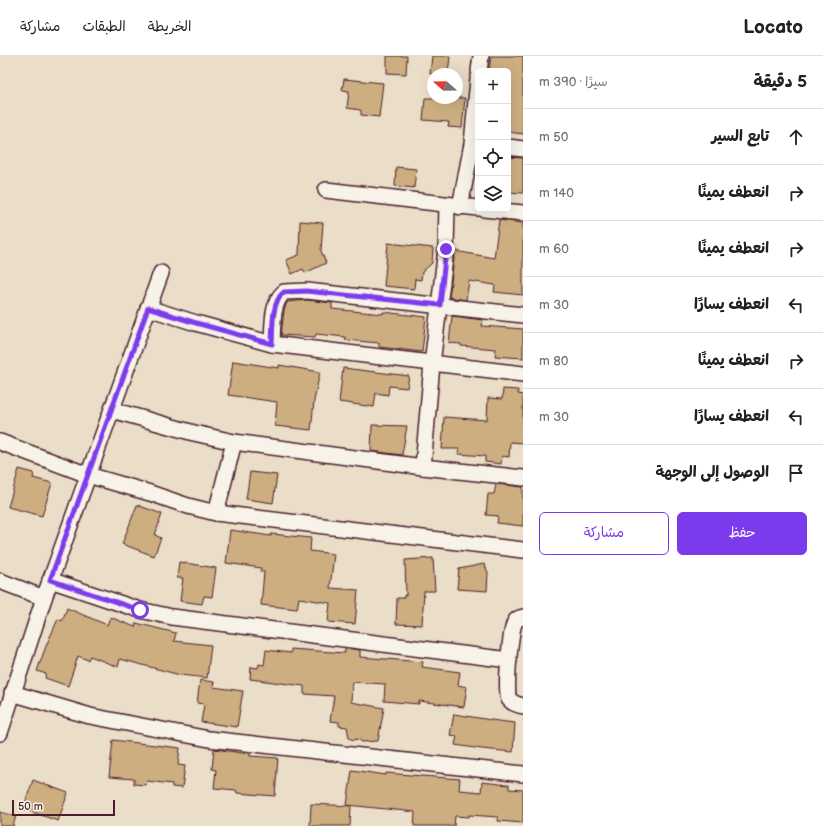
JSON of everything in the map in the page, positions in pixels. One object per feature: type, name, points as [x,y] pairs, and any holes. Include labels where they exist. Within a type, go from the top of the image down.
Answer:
[{"type":"street","points":[[479,68],[481,56]]},
{"type":"street","points":[[475,140],[477,104]]},
{"type":"street","points":[[423,467],[432,364],[446,249],[453,206],[475,144]]},
{"type":"street","points":[[511,147],[523,149]]},
{"type":"street","points":[[326,190],[475,208]]},
{"type":"street","points":[[511,212],[523,213]]},
{"type":"street","points":[[0,733],[50,580],[161,273]]},
{"type":"street","points":[[272,344],[275,309],[279,297],[284,292],[306,291],[523,315]]},
{"type":"street","points":[[148,308],[272,344],[523,374]]},
{"type":"street","points":[[112,410],[194,433],[234,442],[423,467],[523,478]]},
{"type":"street","points":[[0,442],[88,475],[150,492],[188,506],[216,513],[523,550]]},
{"type":"street","points":[[216,513],[234,442]]},
{"type":"street","points":[[50,580],[140,610],[172,617],[509,660]]},
{"type":"street","points":[[0,582],[44,598]]},
{"type":"street","points":[[523,617],[514,622],[507,692],[509,699],[515,704],[523,706]]},
{"type":"street","points":[[12,693],[90,716],[209,739],[523,774]]},
{"type":"building","points":[[387,56],[407,56],[406,74],[387,73]]},
{"type":"building","points":[[432,56],[450,56],[449,68],[431,68]]},
{"type":"building","points":[[491,56],[523,56],[523,134],[511,132],[511,68],[489,68]]},
{"type":"building","points":[[344,79],[383,83],[379,117],[361,115],[361,110],[347,108],[349,91],[342,90]]},
{"type":"building","points":[[425,98],[427,98],[427,104],[463,104],[463,98],[465,98],[462,128],[448,127],[449,122],[423,120]]},
{"type":"building","points":[[511,157],[523,158],[523,193],[511,192]]},
{"type":"building","points":[[396,167],[416,169],[414,188],[395,186]]},
{"type":"building","points":[[499,220],[523,223],[523,295],[494,292],[495,285],[469,281],[466,300],[449,297],[455,251],[494,258]]},
{"type":"building","points":[[300,221],[323,223],[321,251],[326,263],[305,273],[303,269],[292,274],[286,260],[299,255]]},
{"type":"building","points":[[388,243],[433,248],[432,263],[422,272],[421,280],[415,279],[414,289],[384,286]]},
{"type":"building","points":[[307,300],[332,303],[332,309],[383,314],[383,312],[426,317],[422,352],[379,347],[379,343],[346,340],[345,337],[316,334],[315,337],[281,335],[284,311],[287,302]]},
{"type":"building","points":[[452,316],[483,320],[482,326],[523,329],[523,358],[495,356],[496,349],[461,346],[461,344],[449,343]]},
{"type":"building","points":[[233,361],[279,368],[279,365],[320,372],[314,401],[311,430],[275,426],[277,402],[228,395]]},
{"type":"building","points":[[343,368],[409,376],[407,388],[389,386],[388,395],[376,393],[374,407],[339,402]]},
{"type":"building","points":[[503,389],[518,390],[518,394],[523,395],[523,443],[510,442],[509,457],[502,456],[501,464],[485,462],[485,456],[458,454],[459,449],[442,449],[444,417],[487,420],[488,398],[502,399]]},
{"type":"building","points":[[372,425],[407,426],[402,455],[371,451]]},
{"type":"building","points":[[19,469],[34,473],[33,478],[52,483],[42,516],[8,507]]},
{"type":"building","points":[[250,472],[277,475],[273,503],[246,499]]},
{"type":"building","points":[[496,484],[523,487],[523,526],[497,523],[498,516],[486,515],[488,494],[494,494]]},
{"type":"building","points":[[137,505],[162,514],[155,535],[161,538],[154,556],[122,544]]},
{"type":"building","points":[[230,530],[271,536],[271,534],[311,538],[310,551],[334,554],[330,588],[358,590],[355,624],[328,622],[330,603],[299,598],[297,609],[261,605],[264,572],[260,572],[261,568],[226,563]]},
{"type":"building","points":[[433,558],[435,591],[424,591],[422,625],[396,624],[397,598],[404,598],[404,595],[406,596],[405,560]]},
{"type":"building","points":[[179,562],[216,568],[212,597],[204,596],[202,604],[180,601],[183,578],[177,578]]},
{"type":"building","points":[[484,564],[488,572],[487,591],[457,589],[459,569]]},
{"type":"building","points":[[67,608],[107,625],[110,617],[135,627],[136,623],[176,633],[174,641],[211,645],[207,678],[180,675],[120,659],[118,667],[90,656],[88,660],[78,656],[68,686],[45,678],[46,674],[37,671],[58,619],[62,621]]},
{"type":"building","points":[[345,648],[360,650],[360,657],[423,662],[422,667],[460,672],[458,685],[467,687],[464,707],[419,701],[419,704],[384,701],[385,684],[352,682],[351,702],[384,708],[378,741],[362,742],[358,739],[353,740],[349,738],[347,727],[339,726],[339,722],[330,721],[334,696],[304,694],[304,686],[250,679],[251,667],[258,668],[259,664],[264,665],[266,650],[291,653],[291,649],[345,653]]},
{"type":"building","points":[[200,680],[214,682],[213,687],[243,691],[237,727],[201,722],[204,704],[197,703]]},
{"type":"building","points":[[454,714],[515,723],[513,752],[455,745],[457,736],[450,735]]},
{"type":"building","points":[[113,740],[180,748],[178,765],[185,766],[182,788],[172,787],[172,784],[147,781],[146,785],[134,784],[134,779],[109,777]]},
{"type":"building","points":[[214,749],[250,754],[250,756],[278,758],[275,796],[237,793],[236,790],[214,788],[216,770],[212,769]]},
{"type":"building","points":[[352,770],[386,775],[386,773],[460,779],[459,790],[481,792],[482,782],[509,785],[509,789],[523,790],[523,823],[498,821],[498,817],[469,815],[469,817],[455,816],[454,826],[414,826],[415,812],[347,805]]},
{"type":"building","points":[[33,780],[68,793],[58,821],[23,809]]},
{"type":"building","points":[[311,804],[351,806],[350,826],[310,826]]},
{"type":"building","points":[[0,812],[16,816],[13,826],[0,826]]},
{"type":"route","points":[[140,610],[50,580],[148,308],[272,344],[275,309],[279,297],[284,292],[306,291],[440,305],[446,249]]}]
